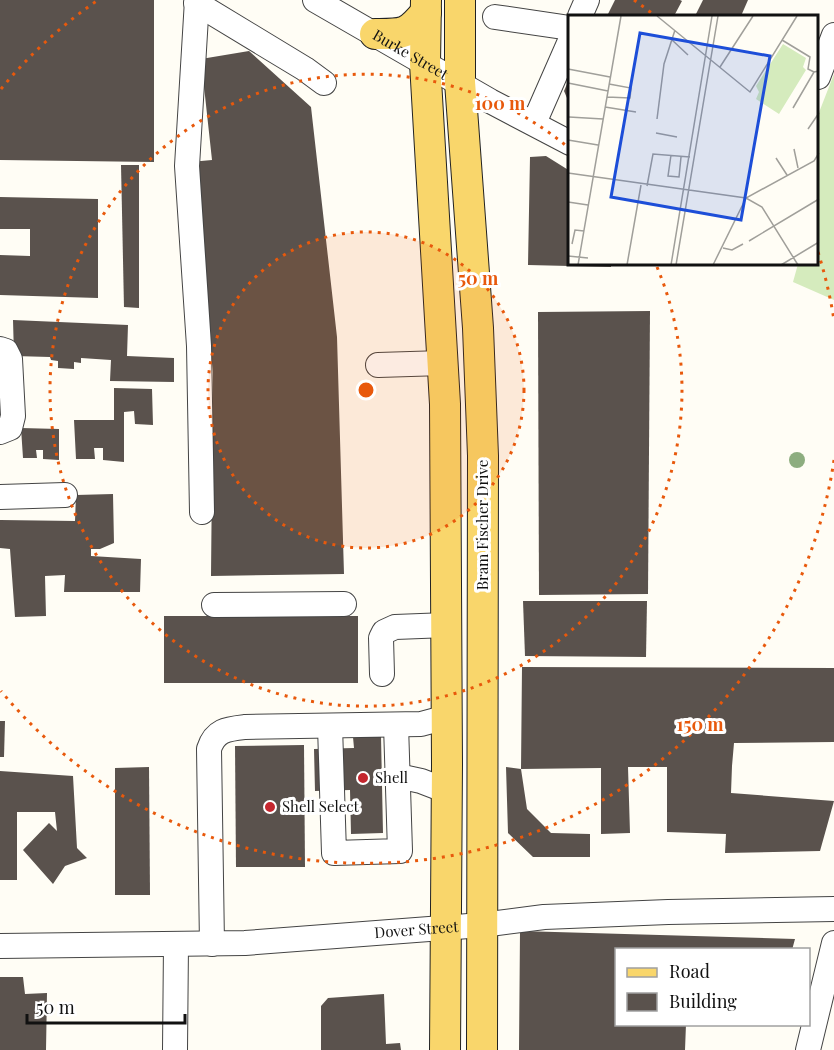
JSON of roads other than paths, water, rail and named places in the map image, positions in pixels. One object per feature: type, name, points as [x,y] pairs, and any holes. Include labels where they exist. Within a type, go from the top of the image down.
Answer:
[{"type":"main road","points":[[375,34],[399,34],[413,28],[426,6]]},
{"type":"main road","points":[[426,6],[425,63],[443,363],[446,470],[445,1050]]},
{"type":"main road","name":"Bram Fischer Drive","points":[[459,9],[460,82],[478,328],[483,456],[482,1050]]},
{"type":"street","name":"Burke Street","points":[[315,0],[490,101],[568,142]]},
{"type":"street","points":[[580,15],[587,0]]},
{"type":"street","points":[[202,512],[199,346],[187,166],[197,2],[324,83]]},
{"type":"street","points":[[459,9],[495,9],[568,27]]},
{"type":"street","points":[[819,74],[834,35]]},
{"type":"street","points":[[534,123],[568,46]]},
{"type":"street","points":[[0,349],[6,351],[10,358],[13,416],[10,428],[0,432]]},
{"type":"street","points":[[378,365],[443,363]]},
{"type":"street","points":[[0,497],[65,495]]},
{"type":"street","points":[[214,605],[345,604]]},
{"type":"street","points":[[382,674],[381,638],[384,632],[395,627],[447,626]]},
{"type":"street","points":[[212,944],[209,749],[217,734],[225,729],[245,727],[421,724],[447,717]]},
{"type":"street","points":[[330,726],[334,853],[400,851],[396,725]]},
{"type":"street","points":[[398,776],[447,790]]},
{"type":"street","name":"Dover Street","points":[[0,946],[212,944],[482,925],[544,917],[834,909]]},
{"type":"street","points":[[808,1050],[834,943]]},
{"type":"street","points":[[175,1050],[176,945]]},
{"type":"place","name":"Shell","points":[[363,778]]},
{"type":"place","name":"Shell Select","points":[[270,807]]}]
